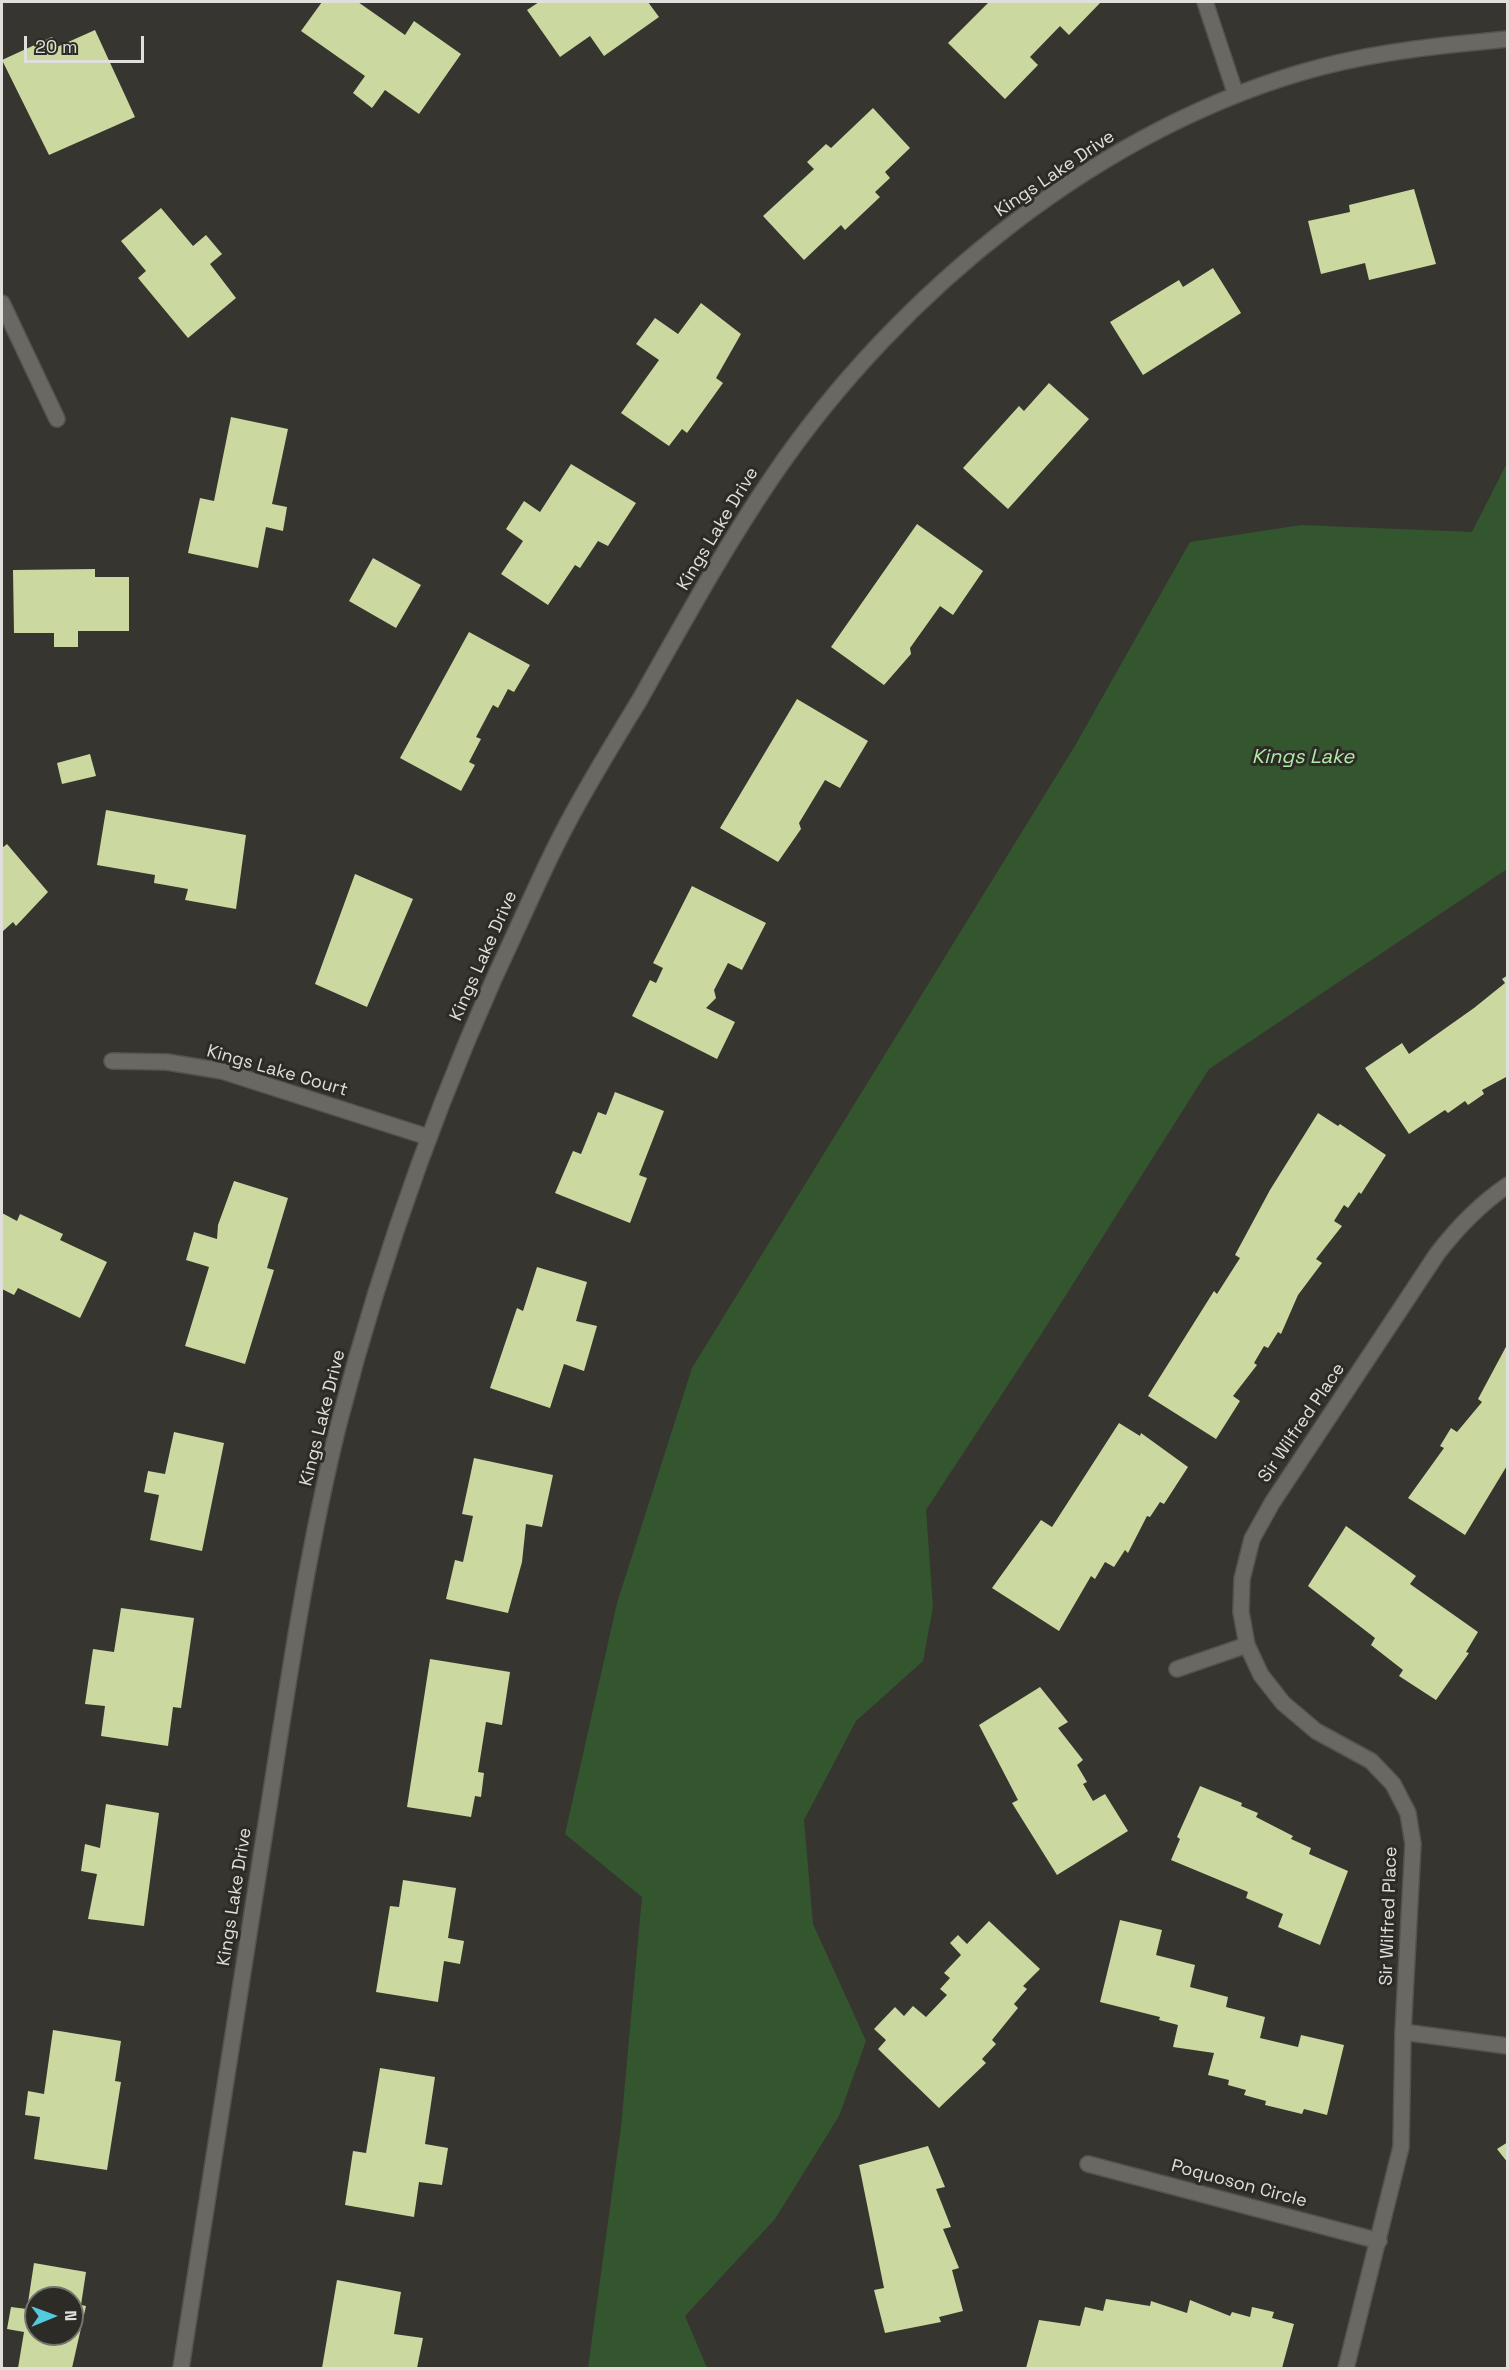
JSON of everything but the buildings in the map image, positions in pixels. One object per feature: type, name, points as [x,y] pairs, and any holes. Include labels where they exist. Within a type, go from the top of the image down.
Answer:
[{"type":"street","points":[[1205,2],[1236,95]]},
{"type":"street","name":"Kings Lake Drive","points":[[181,2368],[304,1584],[339,1424],[383,1267],[428,1137],[490,985],[564,828],[718,564],[773,475],[836,392],[907,315],[984,245],[1080,175],[1156,132],[1236,95],[1318,68],[1403,50],[1508,39]]},
{"type":"street","points":[[2,303],[57,419]]},
{"type":"street","name":"Kings Lake Court","points":[[112,1061],[167,1062],[222,1071],[428,1137]]},
{"type":"street","name":"Sir Wilfred Place","points":[[1346,2368],[1401,2147],[1413,1844],[1408,1813],[1393,1784],[1371,1761],[1316,1731],[1282,1703],[1261,1675],[1247,1645],[1241,1612],[1242,1579],[1252,1539],[1272,1503],[1437,1254],[1455,1232],[1491,1197],[1508,1185]]},
{"type":"street","points":[[1177,1669],[1247,1645]]},
{"type":"street","points":[[1404,2032],[1508,2046]]},
{"type":"street","name":"Poquoson Circle","points":[[1088,2164],[1379,2241]]},
{"type":"water","name":"Kings Lake","points":[[1507,463],[1507,869],[1209,1069],[1040,1336],[926,1510],[933,1607],[923,1661],[856,1721],[804,1820],[813,1924],[866,2041],[839,2116],[775,2219],[685,2316],[707,2368],[588,2368],[621,2127],[642,1897],[565,1834],[617,1603],[692,1368],[1076,744],[1190,542],[1301,525],[1472,532]]}]
